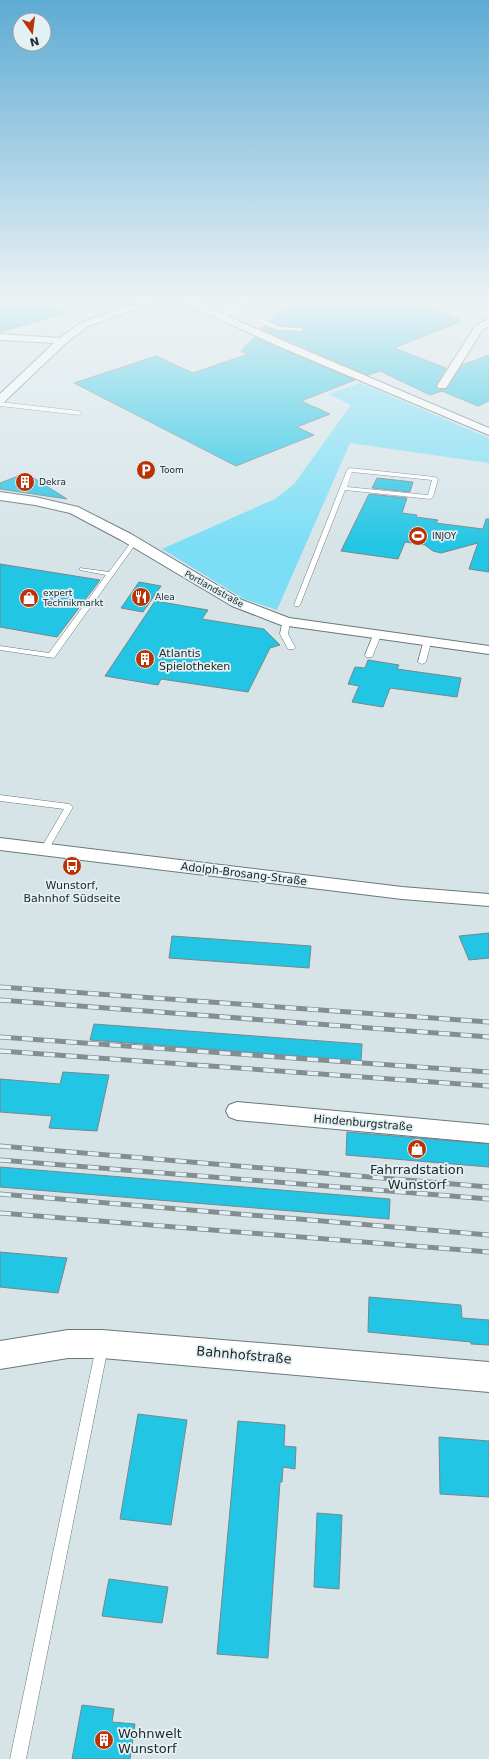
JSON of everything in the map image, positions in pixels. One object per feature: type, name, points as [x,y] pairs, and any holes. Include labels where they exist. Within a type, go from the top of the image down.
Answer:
[{"type":"street","points":[[0,400],[18,383]]},
{"type":"street","points":[[374,383],[489,432]]},
{"type":"street","name":"Portlandstraße","points":[[0,496],[35,501],[74,510],[134,542],[237,603],[286,622],[489,650]]},
{"type":"street","name":"Adolph-Brosang-Straße","points":[[0,844],[402,893],[489,900]]},
{"type":"street","name":"Hindenburgstraße","points":[[237,1112],[489,1134]]},
{"type":"street","name":"Bahnhofstraße","points":[[0,1355],[68,1344],[102,1344],[489,1377]]},
{"type":"lane","points":[[0,404],[79,413]]},
{"type":"lane","points":[[297,605],[350,470],[435,480],[430,497],[344,488]]},
{"type":"lane","points":[[0,648],[51,656],[134,542]]},
{"type":"lane","points":[[82,569],[111,574]]},
{"type":"lane","points":[[286,622],[284,634],[290,647]]},
{"type":"lane","points":[[369,656],[377,635]]},
{"type":"lane","points":[[422,662],[427,642]]},
{"type":"lane","points":[[0,798],[69,807],[44,850]]},
{"type":"lane","points":[[18,1759],[102,1344]]},
{"type":"shaded area","points":[[360,383],[489,438],[489,463],[350,443],[277,610],[244,599],[162,549],[275,499],[294,484],[351,405],[328,394]]},
{"type":"building","points":[[74,383],[347,383],[301,401],[330,414],[297,427],[314,435],[236,466]]},
{"type":"building","points":[[405,383],[437,383],[436,385],[438,390],[447,389],[451,383],[489,383],[489,401],[478,406],[442,391],[430,395]]},
{"type":"building","name":"Dekra","points":[[26,473],[67,499],[0,489],[0,483]]},
{"type":"building","points":[[377,478],[413,482],[410,492],[372,488]]},
{"type":"building","name":"INJOY","points":[[369,494],[407,498],[402,513],[417,515],[416,517],[438,520],[436,523],[483,529],[486,519],[489,519],[489,572],[469,569],[478,543],[441,553],[433,551],[425,545],[405,542],[398,559],[341,551]]},
{"type":"building","points":[[0,564],[100,580],[57,637],[0,627]]},
{"type":"building","name":"Alea","points":[[139,582],[161,586],[143,612],[121,608]]},
{"type":"building","points":[[155,601],[208,610],[202,619],[264,629],[280,645],[270,648],[248,692],[161,679],[158,685],[105,676]]},
{"type":"building","points":[[368,660],[399,665],[397,669],[461,678],[457,697],[390,688],[383,707],[352,702],[359,686],[348,684],[355,667],[365,668]]},
{"type":"building","points":[[489,933],[489,958],[469,960],[459,936]]},
{"type":"building","points":[[172,936],[311,946],[309,968],[169,958]]},
{"type":"building","points":[[94,1024],[362,1044],[361,1061],[90,1040]]},
{"type":"building","points":[[63,1072],[109,1075],[97,1131],[49,1128],[52,1116],[0,1112],[0,1079],[60,1084]]},
{"type":"building","name":"Fahrradstation Wunstorf","points":[[347,1132],[489,1144],[489,1167],[346,1155]]},
{"type":"building","points":[[0,1167],[390,1199],[389,1219],[0,1187]]},
{"type":"building","points":[[0,1252],[67,1258],[58,1293],[0,1287]]},
{"type":"building","points":[[369,1297],[461,1305],[462,1318],[489,1320],[489,1345],[368,1332]]},
{"type":"building","points":[[138,1414],[187,1420],[171,1525],[120,1519]]},
{"type":"building","points":[[238,1421],[285,1425],[284,1446],[296,1447],[295,1469],[283,1467],[282,1482],[280,1482],[268,1658],[217,1654]]},
{"type":"building","points":[[439,1437],[489,1441],[489,1497],[440,1494]]},
{"type":"building","points":[[317,1513],[342,1515],[339,1589],[314,1587]]},
{"type":"building","points":[[109,1579],[168,1587],[162,1623],[102,1616]]},
{"type":"building","name":"Wohnwelt Wunstorf","points":[[82,1705],[114,1709],[112,1722],[135,1724],[130,1759],[72,1759]]},
{"type":"railway","points":[[0,987],[489,1022]]},
{"type":"railway","points":[[0,1000],[489,1037]]},
{"type":"railway","points":[[0,1037],[489,1072]]},
{"type":"railway","points":[[0,1051],[489,1086]]},
{"type":"railway","points":[[0,1146],[489,1187]]},
{"type":"railway","points":[[0,1160],[489,1199]]},
{"type":"railway","points":[[0,1194],[489,1235]]},
{"type":"railway","points":[[0,1213],[489,1252]]},
{"type":"place","name":"Toom","points":[[146,470]]},
{"type":"place","name":"Dekra","points":[[25,482]]},
{"type":"place","name":"INJOY","points":[[418,536]]},
{"type":"place","name":"Alea","points":[[141,597]]},
{"type":"place","name":"expert Technikmarkt","points":[[29,598]]},
{"type":"place","name":"Atlantis Spielotheken","points":[[145,659]]},
{"type":"place","name":"Wunstorf, Bahnhof Südseite","points":[[72,866]]},
{"type":"place","name":"Fahrradstation Wunstorf","points":[[417,1149]]},
{"type":"place","name":"Wohnwelt Wunstorf","points":[[104,1740]]}]
